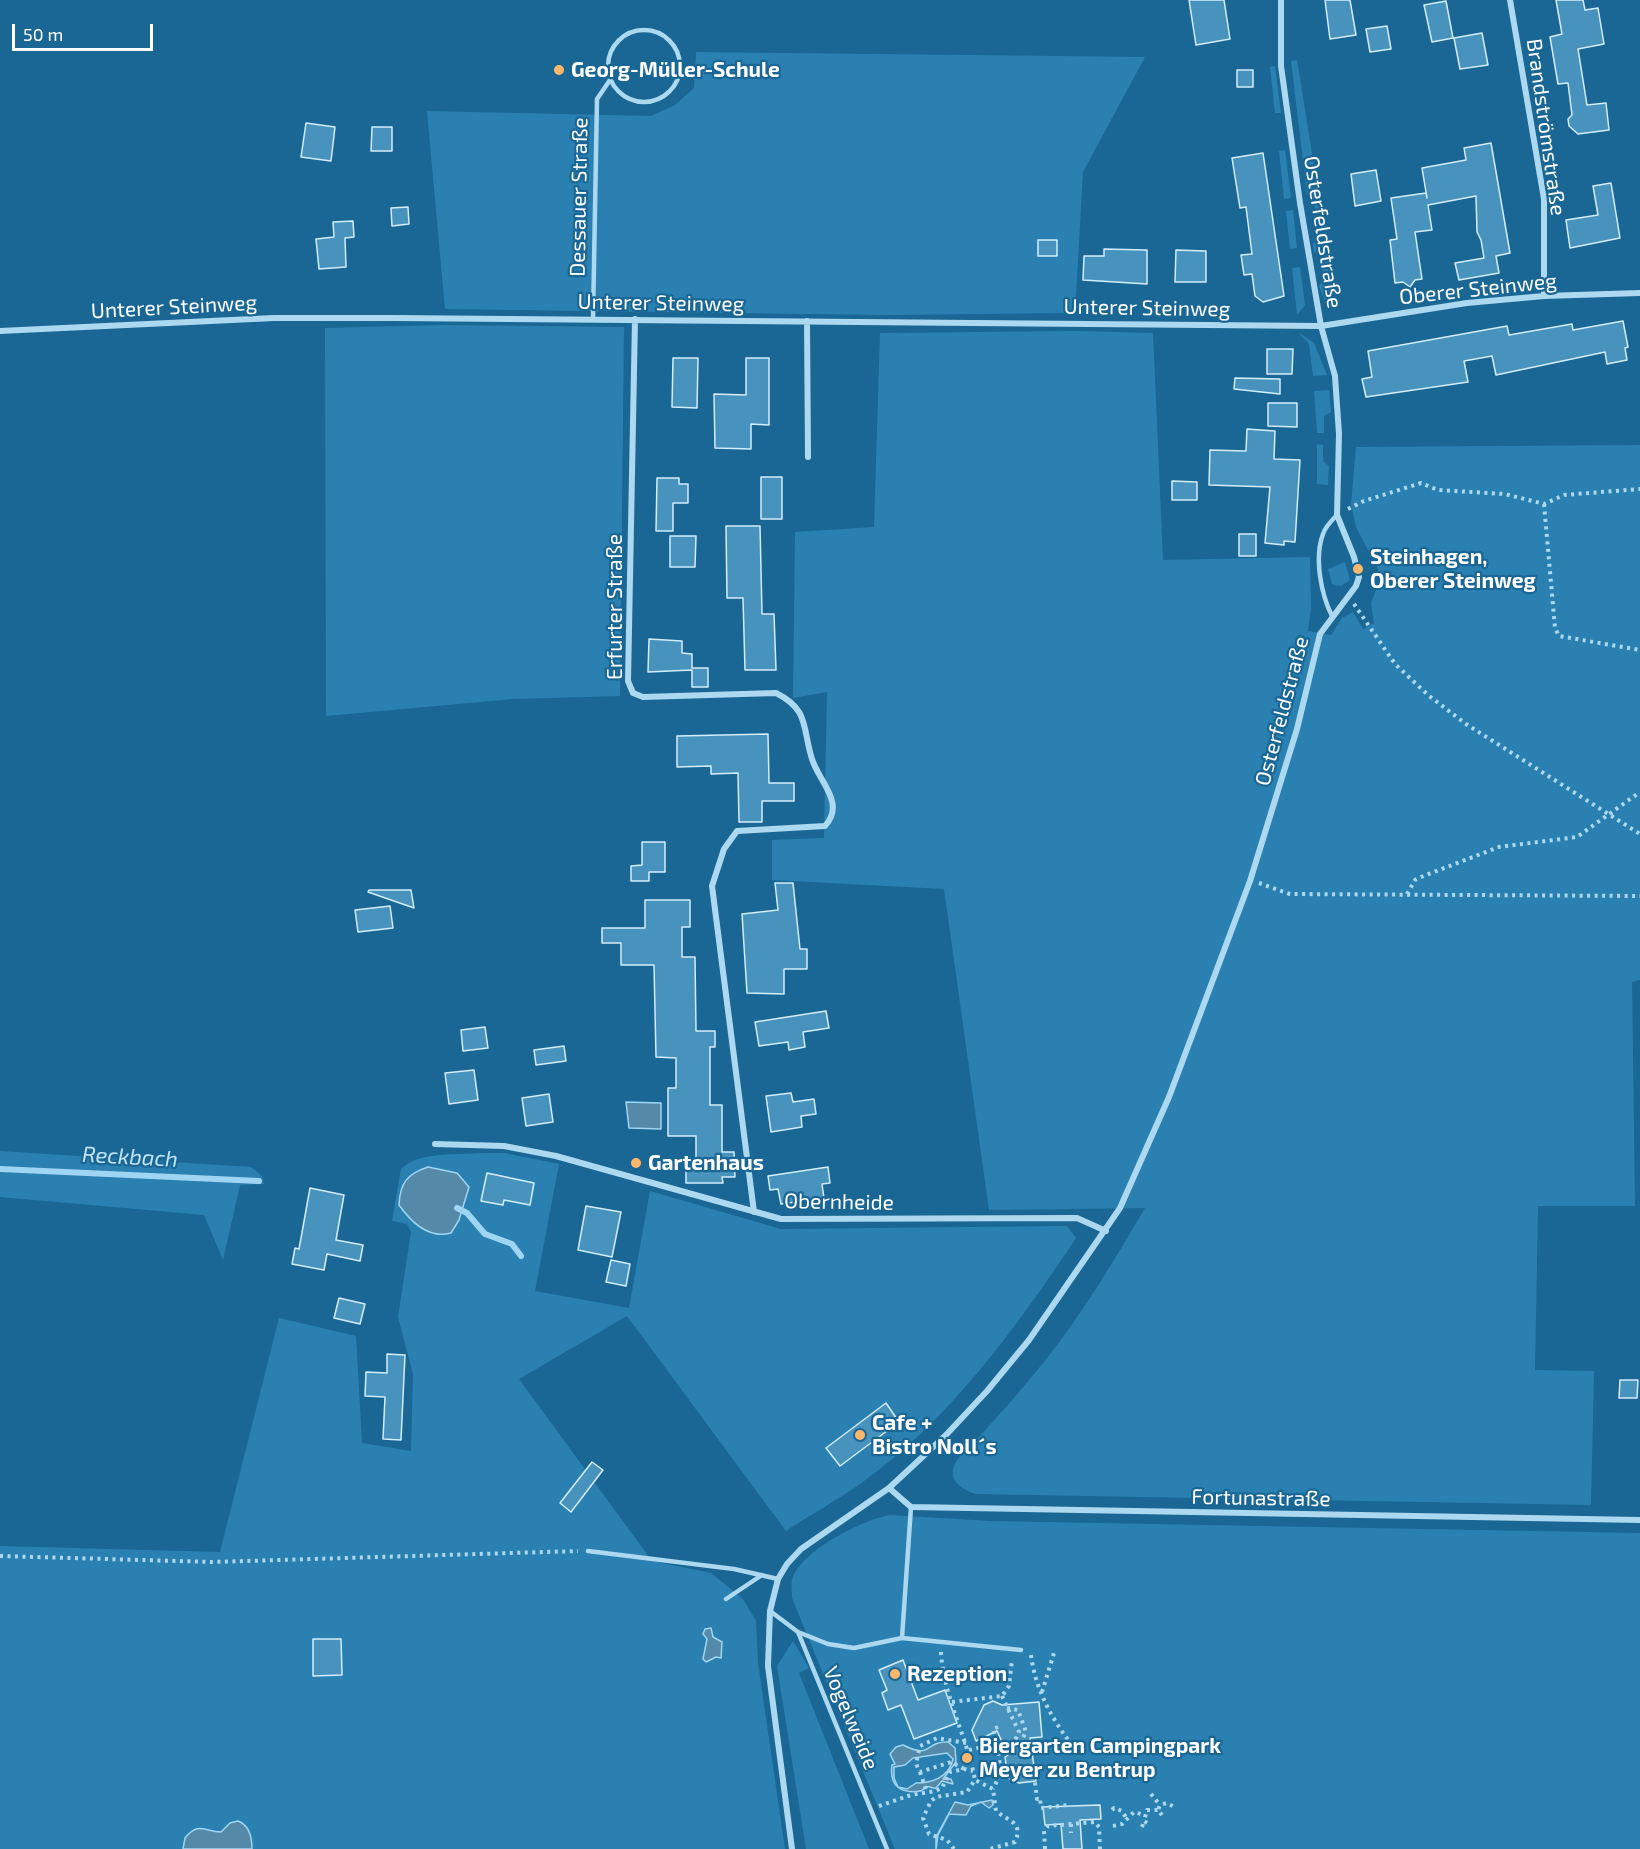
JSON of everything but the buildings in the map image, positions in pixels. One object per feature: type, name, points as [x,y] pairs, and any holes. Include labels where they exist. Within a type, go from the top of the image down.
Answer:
[{"type":"street","name":"Osterfeldstraße","points":[[777,1579],[787,1564],[801,1550],[889,1488],[946,1435],[987,1391],[1029,1340],[1120,1208],[1169,1097],[1250,881],[1297,729],[1320,634],[1356,586],[1358,569],[1337,515],[1339,434],[1335,376],[1321,326],[1281,66],[1281,0]]},
{"type":"street","name":"Brandströmstraße","points":[[1510,0],[1544,199],[1544,296]]},
{"type":"street","name":"Oberer Steinweg","points":[[1321,326],[1467,303],[1544,296],[1640,293]]},
{"type":"street","name":"Unterer Steinweg","points":[[0,331],[274,318],[1321,326]]},
{"type":"street","name":"Erfurter Straße","points":[[635,319],[628,681],[633,693],[643,697],[776,693],[789,699],[805,721],[812,760],[833,800],[832,819],[825,826],[737,831],[724,849],[712,886],[754,1212]]},
{"type":"street","points":[[807,321],[808,457]]},
{"type":"street","name":"Obernheide","points":[[435,1144],[504,1146],[556,1156],[781,1219],[1077,1218],[1106,1231]]},
{"type":"street","points":[[889,1488],[911,1507]]},
{"type":"street","name":"Fortunastraße","points":[[911,1507],[1640,1520]]},
{"type":"street","points":[[777,1579],[770,1611],[768,1666],[792,1849]]},
{"type":"lane","name":"Dessauer Straße","points":[[593,319],[597,99],[610,81],[607,64],[610,52],[627,34],[651,30],[672,43],[678,53],[681,66],[672,89],[663,97],[651,102],[627,98],[617,91],[610,81]]},
{"type":"lane","points":[[1332,616],[1323,599],[1320,561],[1323,533],[1337,515]]},
{"type":"lane","points":[[902,1638],[911,1507]]},
{"type":"lane","points":[[588,1551],[777,1579]]},
{"type":"lane","points":[[726,1599],[762,1575]]},
{"type":"lane","points":[[770,1611],[798,1632],[828,1644],[854,1647],[902,1638],[1022,1650]]},
{"type":"lane","name":"Vogelweide","points":[[798,1632],[887,1849]]},
{"type":"path","points":[[1337,515],[1364,501],[1420,483],[1451,492],[1505,494],[1544,504],[1564,495],[1640,489]]},
{"type":"path","points":[[1544,504],[1555,628],[1559,636],[1640,651]]},
{"type":"path","points":[[1349,596],[1395,664],[1428,694],[1466,724],[1640,834]]},
{"type":"path","points":[[1407,894],[1415,880],[1452,863],[1499,847],[1570,839],[1610,815],[1640,792]]},
{"type":"path","points":[[1250,881],[1290,894],[1640,896]]},
{"type":"path","points":[[0,1556],[213,1562],[588,1551]]},
{"type":"path","points":[[940,1642],[942,1678],[969,1750],[975,1780],[967,1792],[936,1797],[931,1801],[923,1818],[929,1834],[947,1840],[954,1849]]},
{"type":"path","points":[[952,1702],[1002,1696],[1009,1686],[1013,1667],[1009,1649]]},
{"type":"path","points":[[1030,1651],[1033,1672],[1041,1693],[1053,1720],[1069,1741]]},
{"type":"path","points":[[1041,1693],[1054,1653]]},
{"type":"path","points":[[1002,1696],[1019,1732],[1011,1748]]},
{"type":"path","points":[[969,1750],[997,1744],[1011,1748],[1020,1743],[1026,1732],[1018,1710],[1007,1708]]},
{"type":"path","points":[[990,1849],[1015,1842],[1018,1835],[1017,1826],[1012,1818],[1002,1816],[996,1811],[993,1788],[1001,1773],[993,1729],[998,1727]]},
{"type":"path","points":[[927,1792],[916,1764],[920,1746],[937,1738],[966,1743]]},
{"type":"path","points":[[1020,1743],[1030,1751],[1031,1755]]},
{"type":"path","points":[[920,1772],[951,1762],[973,1771]]},
{"type":"path","points":[[871,1809],[911,1795],[942,1788],[950,1772],[964,1769]]},
{"type":"path","points":[[1034,1775],[1037,1798],[1040,1798],[1041,1808],[1069,1805]]},
{"type":"path","points":[[975,1780],[993,1788]]},
{"type":"path","points":[[1151,1794],[1161,1815]]},
{"type":"path","points":[[1142,1827],[1146,1822],[1144,1815],[1147,1810],[1167,1803],[1176,1808]]},
{"type":"path","points":[[1112,1810],[1122,1811],[1127,1819]]},
{"type":"path","points":[[1113,1826],[1122,1824],[1134,1812],[1144,1815]]},
{"type":"path","points":[[1045,1849],[1044,1831],[1048,1826],[1095,1822],[1099,1827],[1100,1849]]},
{"type":"path","points":[[1071,1824],[1071,1833]]},
{"type":"shaded area","points":[[696,52],[1145,57],[1083,172],[1075,313],[882,315],[445,309],[427,111],[651,116],[675,105],[694,88]]},
{"type":"shaded area","points":[[1297,60],[1321,209],[1315,210],[1314,199],[1307,194],[1291,61]]},
{"type":"shaded area","points":[[1275,66],[1281,113],[1275,113],[1270,67]]},
{"type":"shaded area","points":[[1285,150],[1291,198],[1284,199],[1279,151]]},
{"type":"shaded area","points":[[1293,210],[1297,248],[1290,249],[1286,211]]},
{"type":"shaded area","points":[[1326,241],[1335,309],[1325,301],[1319,286],[1324,280],[1321,256],[1314,251],[1313,243]]},
{"type":"shaded area","points":[[1300,267],[1305,305],[1297,315],[1292,268]]},
{"type":"shaded area","points":[[444,325],[624,327],[620,696],[513,699],[326,716],[325,328]]},
{"type":"shaded area","points":[[1076,331],[1153,333],[1163,560],[1310,557],[1311,608],[1308,631],[1331,635],[1342,618],[1353,612],[1363,629],[1374,623],[1371,603],[1379,583],[1378,569],[1356,527],[1351,504],[1356,447],[1640,445],[1640,980],[1632,982],[1635,1206],[1538,1206],[1535,1370],[1594,1371],[1591,1505],[976,1494],[958,1484],[953,1476],[954,1466],[959,1458],[1012,1400],[1058,1344],[1097,1287],[1145,1208],[989,1210],[944,889],[772,880],[772,840],[824,838],[827,692],[793,698],[795,532],[874,527],[880,333]]},
{"type":"shaded area","points":[[1298,332],[1314,343],[1327,375],[1313,376],[1309,344]]},
{"type":"shaded area","points":[[1329,390],[1331,412],[1324,416],[1324,433],[1317,433],[1314,391]]},
{"type":"shaded area","points":[[1317,444],[1323,445],[1323,461],[1329,466],[1328,485],[1317,484]]},
{"type":"shaded area","points":[[1345,562],[1350,580],[1341,586],[1332,584],[1328,569]]},
{"type":"shaded area","points":[[626,1102],[661,1103],[661,1129],[629,1128]]},
{"type":"shaded area","points":[[0,1151],[251,1167],[262,1176],[264,1184],[240,1185],[223,1260],[204,1215],[0,1197]]},
{"type":"shaded area","points":[[504,1153],[559,1164],[535,1291],[629,1308],[650,1191],[781,1229],[1067,1226],[1076,1238],[1005,1339],[952,1402],[923,1432],[860,1484],[786,1531],[627,1316],[519,1379],[652,1561],[711,1573],[743,1599],[756,1621],[758,1663],[785,1849],[0,1849],[0,1546],[220,1552],[279,1318],[356,1336],[362,1443],[411,1451],[413,1374],[398,1317],[411,1232],[407,1224],[392,1221],[401,1169],[418,1159],[429,1157],[451,1154]],"holes":[[[886,1404],[899,1422],[839,1466],[826,1448]]]},
{"type":"shaded area","points":[[428,1167],[457,1173],[469,1187],[459,1220],[451,1233],[435,1234],[421,1228],[399,1205],[401,1191],[406,1180]]},
{"type":"shaded area","points":[[890,1515],[990,1521],[1640,1533],[1640,1849],[895,1849],[792,1598],[794,1574],[811,1555],[823,1545],[851,1529]]},
{"type":"shaded area","points":[[711,1628],[713,1637],[722,1642],[721,1658],[716,1657],[706,1662],[703,1659],[707,1639],[703,1634],[705,1629]]},
{"type":"shaded area","points":[[793,1641],[809,1668],[799,1673],[869,1849],[806,1849],[777,1666]]},
{"type":"shaded area","points":[[940,1742],[948,1742],[955,1748],[956,1762],[943,1779],[951,1779],[953,1784],[942,1781],[936,1788],[928,1787],[913,1792],[898,1787],[892,1778],[892,1765],[895,1764],[890,1754],[896,1747],[903,1745],[919,1751]],"holes":[[[947,1753],[953,1759],[948,1771],[939,1778],[916,1783],[907,1789],[898,1787],[894,1778],[894,1767],[905,1765],[913,1758]]]},
{"type":"shaded area","points":[[992,1800],[993,1805],[989,1808],[981,1802]]},
{"type":"shaded area","points":[[955,1802],[968,1805],[979,1803],[971,1806],[966,1815],[949,1814],[938,1835],[936,1849],[936,1837]]},
{"type":"shaded area","points":[[238,1821],[249,1832],[252,1849],[183,1849],[185,1838],[194,1830],[221,1832],[230,1823]]},
{"type":"waterway","name":"Reckbach","points":[[0,1169],[259,1181]]},
{"type":"waterway","name":"Reckbach","points":[[457,1208],[467,1213],[485,1234],[512,1244],[521,1256]]},
{"type":"place","name":"Georg-Müller-Schule","points":[[559,70]]},
{"type":"place","name":"Steinhagen, Oberer Steinweg","points":[[1358,569]]},
{"type":"place","name":"Gartenhaus","points":[[636,1163]]},
{"type":"place","name":"Cafe + Bistro Noll´s","points":[[860,1435]]},
{"type":"place","name":"Rezeption","points":[[895,1674]]},
{"type":"place","name":"Biergarten Campingpark Meyer zu Bentrup","points":[[967,1758]]}]
